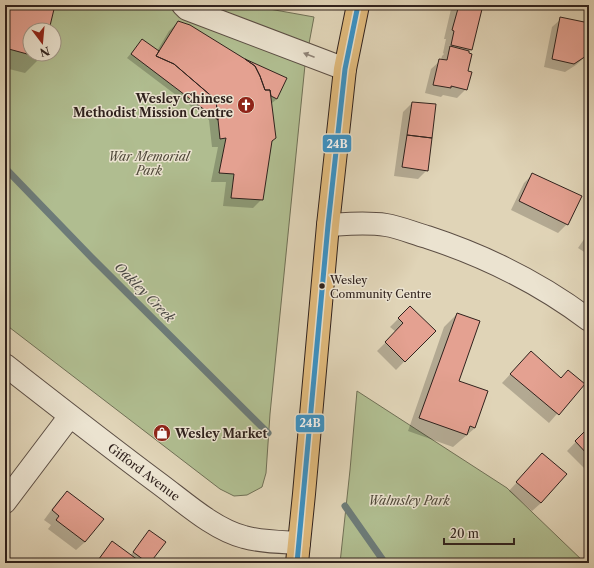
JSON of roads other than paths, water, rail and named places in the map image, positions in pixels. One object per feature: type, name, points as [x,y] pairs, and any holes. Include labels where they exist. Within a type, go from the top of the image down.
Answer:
[{"type":"main road","points":[[298,553],[328,225],[345,69],[358,5]]},
{"type":"street","points":[[183,5],[187,9],[345,69]]},
{"type":"street","points":[[328,225],[387,225],[456,246],[532,282],[563,301],[589,320]]},
{"type":"street","name":"Gifford Avenue","points":[[5,365],[199,514],[222,528],[244,537],[274,542],[298,553]]},
{"type":"street","points":[[5,502],[70,416]]},
{"type":"waterway","name":"Oakley Creek","points":[[5,168],[93,259],[268,433]]},
{"type":"waterway","name":"Oakley Creek","points":[[345,506],[385,563]]},
{"type":"place","name":"Wesley Chinese Methodist Mission Centre","points":[[246,105]]},
{"type":"place","name":"Wesley Community Centre","points":[[322,286]]},
{"type":"place","name":"Wesley Market","points":[[162,433]]},
{"type":"park label","name":"War Memorial Park","points":[[149,163]]},
{"type":"park label","name":"Walmsley Park","points":[[409,500]]}]
